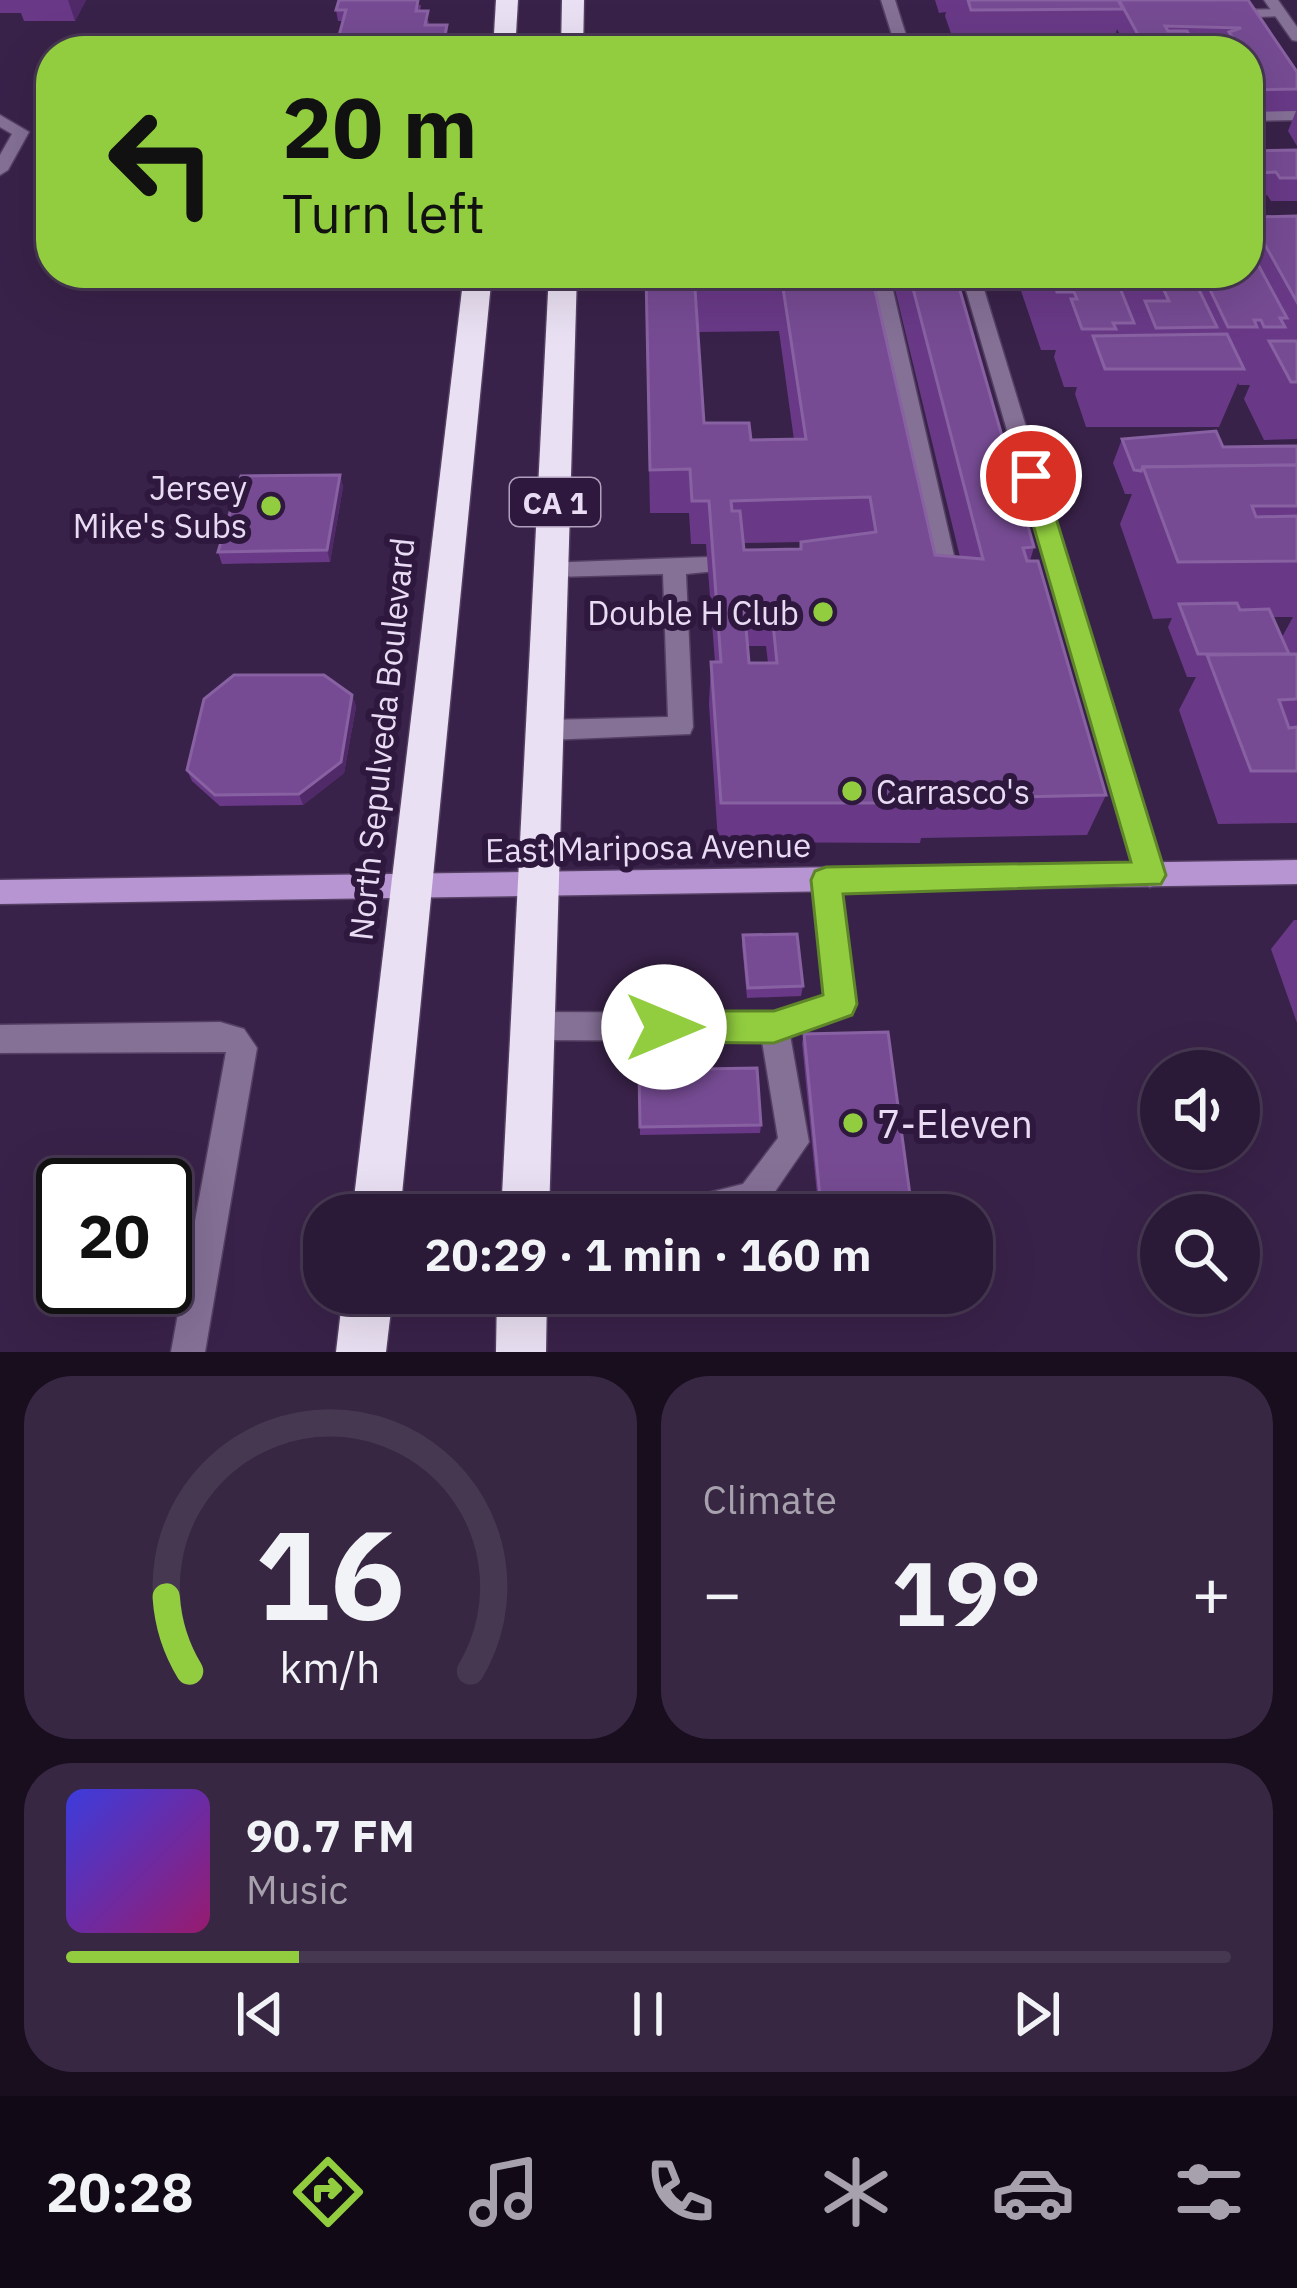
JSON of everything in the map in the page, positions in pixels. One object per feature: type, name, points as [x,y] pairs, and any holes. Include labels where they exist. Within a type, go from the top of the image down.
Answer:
[{"type":"highway","points":[[504,36],[507,0]]},
{"type":"highway","points":[[572,36],[573,0]]},
{"type":"highway","name":"North Sepulveda Boulevard","points":[[378,1194],[476,288]]},
{"type":"highway","name":"CA 1","points":[[526,1194],[562,288]]},
{"type":"highway","points":[[362,1352],[366,1314]]},
{"type":"highway","points":[[520,1352],[521,1314]]},
{"type":"street","points":[[888,0],[899,36]]},
{"type":"street","points":[[1213,14],[1275,7],[1297,38]]},
{"type":"street","points":[[1263,116],[1297,115]]},
{"type":"street","points":[[0,120],[21,132],[0,170]]},
{"type":"street","points":[[884,288],[952,560],[917,562]]},
{"type":"street","points":[[974,288],[1150,875]]},
{"type":"street","points":[[1024,558],[1055,558]]},
{"type":"street","points":[[553,568],[708,565]]},
{"type":"street","points":[[548,730],[681,727],[674,566]]},
{"type":"street","name":"East Mariposa Avenue","points":[[0,892],[1297,872]]},
{"type":"street","points":[[534,1026],[774,1027],[841,1004],[826,880]]},
{"type":"street","points":[[755,1194],[794,1142],[774,1027]]},
{"type":"street","points":[[0,1039],[220,1036],[234,1039],[242,1048],[188,1352]]},
{"type":"building","points":[[339,0],[418,0],[416,11],[428,11],[425,25],[447,25],[445,36],[339,36],[346,10],[336,10]]},
{"type":"building","points":[[968,0],[1118,0],[1123,9],[971,10]]},
{"type":"building","points":[[1119,0],[1248,0],[1297,72],[1297,89],[1263,90],[1263,36],[1232,36],[1229,32],[1241,28],[1165,26],[1190,36],[1139,36]]},
{"type":"building","points":[[1297,150],[1297,178],[1263,173],[1263,151]]},
{"type":"building","points":[[1297,216],[1297,302],[1263,241],[1263,217]]},
{"type":"building","points":[[1263,274],[1287,318],[1280,318],[1285,327],[1264,327],[1261,320],[1254,320],[1257,327],[1228,327],[1209,288],[1263,288]]},
{"type":"building","points":[[646,288],[783,288],[874,288],[935,555],[983,559],[913,288],[959,288],[1034,547],[1023,548],[1027,561],[1038,561],[1106,795],[931,799],[932,803],[721,803],[711,662],[721,662],[709,501],[692,501],[690,469],[650,470]],"holes":[[[783,288],[806,439],[751,440],[749,423],[704,423],[695,289]],[[870,497],[876,532],[801,542],[801,549],[744,550],[740,511],[732,511],[731,501]],[[744,604],[771,604],[777,663],[749,663]]]},
{"type":"building","points":[[1056,288],[1120,288],[1134,323],[1113,323],[1116,329],[1082,329],[1071,299],[1077,299],[1074,292]]},
{"type":"building","points":[[1163,288],[1198,288],[1217,327],[1156,328],[1145,301],[1169,301]]},
{"type":"building","points":[[1227,334],[1244,369],[1105,369],[1093,336]]},
{"type":"building","points":[[1269,341],[1297,341],[1297,382],[1291,382]]},
{"type":"building","points":[[1216,431],[1223,447],[1297,446],[1297,465],[1134,470],[1122,439]]},
{"type":"building","points":[[1297,465],[1297,506],[1252,506],[1256,517],[1297,516],[1297,561],[1178,562],[1143,467]]},
{"type":"building","points":[[340,475],[327,550],[218,552],[241,476]]},
{"type":"building","points":[[1237,603],[1240,610],[1269,609],[1289,654],[1198,654],[1179,604]]},
{"type":"building","points":[[1297,654],[1297,699],[1279,700],[1289,728],[1297,727],[1297,771],[1251,771],[1207,655]]},
{"type":"building","points":[[234,675],[324,675],[352,695],[341,762],[299,794],[215,795],[187,770],[204,699]]},
{"type":"building","points":[[797,934],[803,986],[748,988],[743,935]]},
{"type":"building","name":"7-Eleven","points":[[888,1032],[910,1194],[820,1194],[804,1034]]},
{"type":"building","points":[[757,1068],[761,1125],[640,1127],[639,1070]]},
{"type":"place","name":"Jersey Mike's Subs","points":[[271,506]]},
{"type":"place","name":"Double H Club","points":[[823,612]]},
{"type":"place","name":"Carrasco's","points":[[852,791]]},
{"type":"place","name":"7-Eleven","points":[[853,1123]]},
{"type":"route","points":[[664,1027],[774,1027],[841,1004],[826,880],[1150,875],[1031,476]]}]
